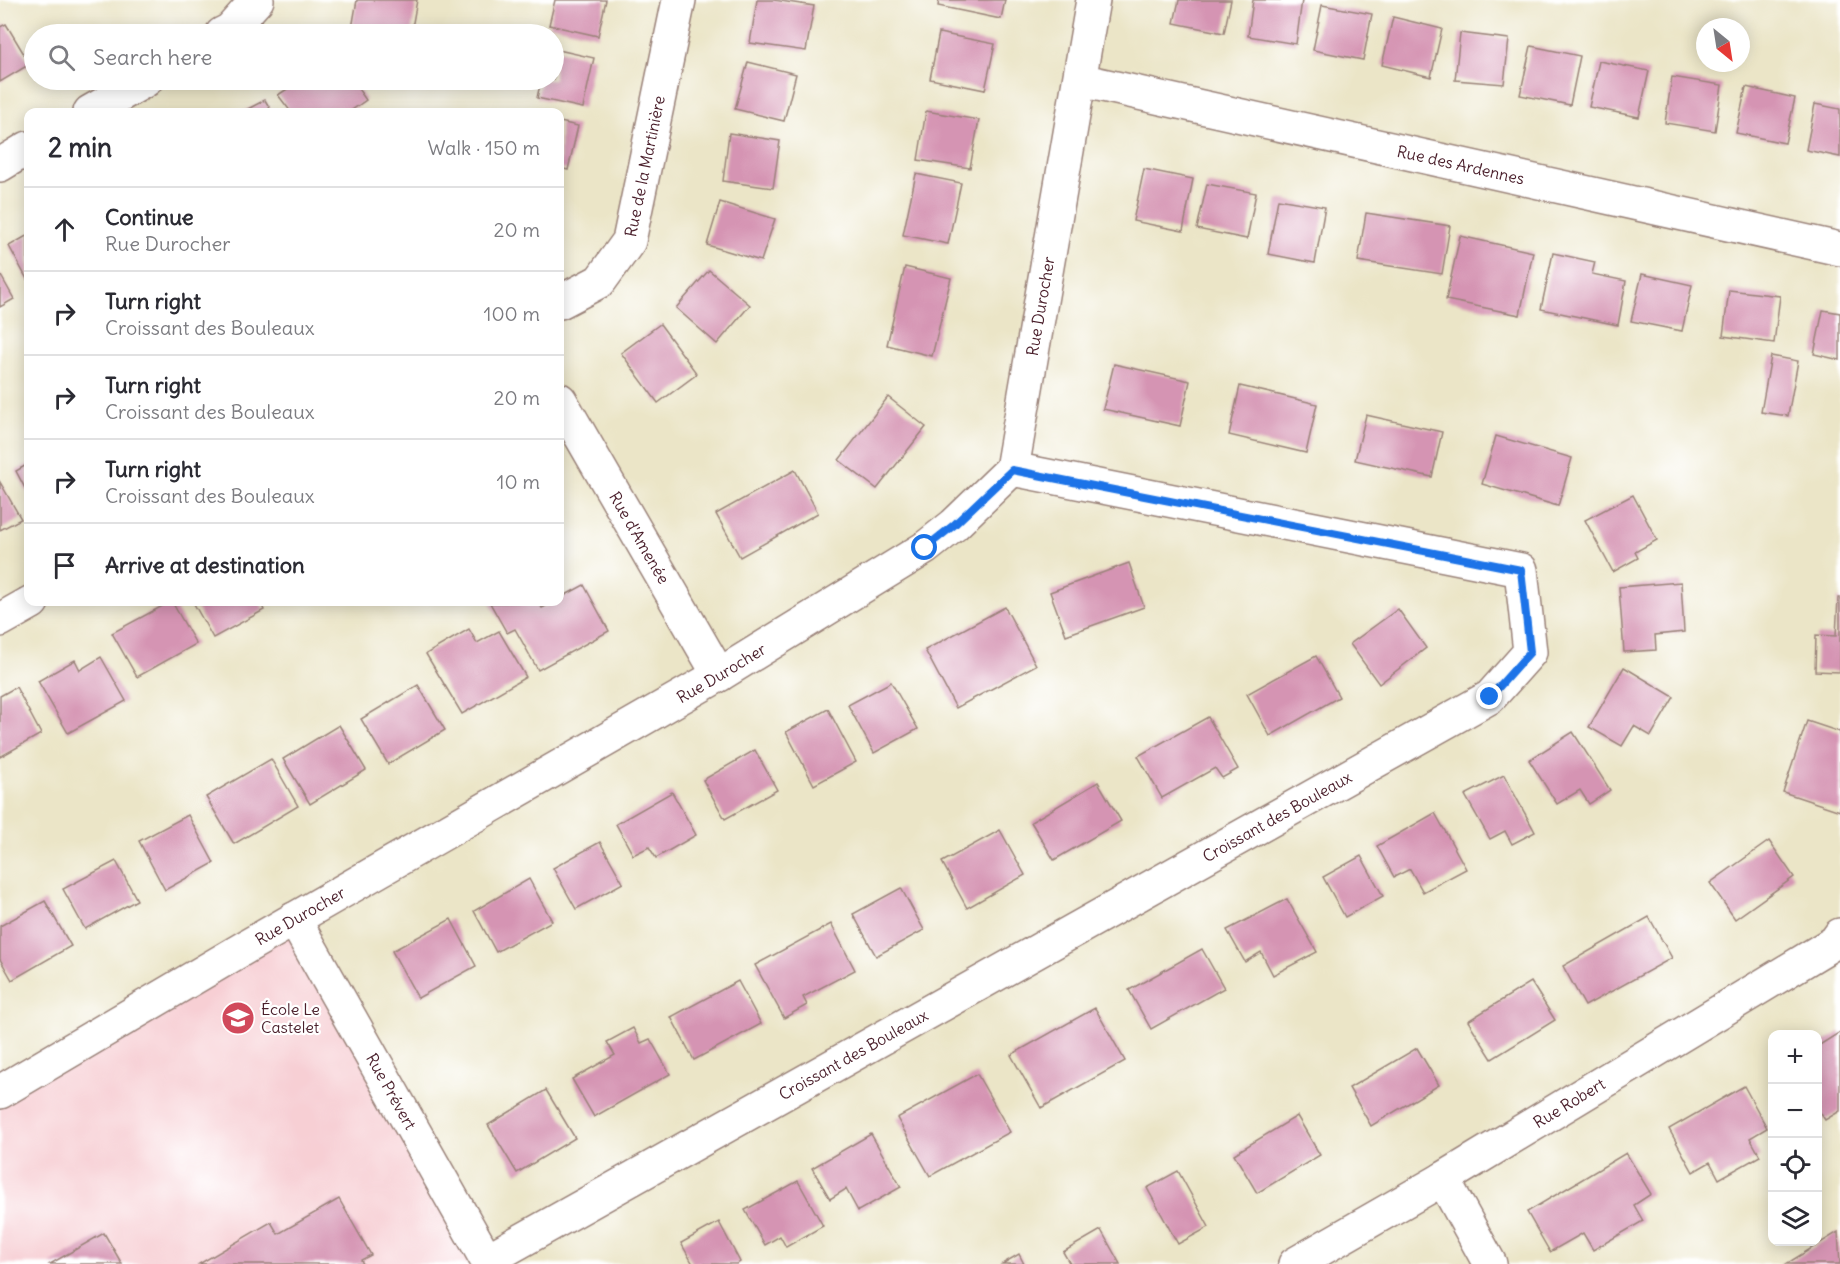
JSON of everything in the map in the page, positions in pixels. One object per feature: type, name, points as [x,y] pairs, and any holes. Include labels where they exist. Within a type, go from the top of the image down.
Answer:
[{"type":"street","points":[[235,24],[257,0]]},
{"type":"street","name":"Rue de la Martinière","points":[[564,300],[600,281],[629,241],[679,0]]},
{"type":"street","name":"Rue Durocher","points":[[0,1092],[294,919],[719,675],[925,548],[954,525],[1012,470],[1093,0]]},
{"type":"street","name":"Rue des Ardennes","points":[[1080,80],[1840,249]]},
{"type":"street","points":[[97,108],[128,90]]},
{"type":"street","points":[[0,165],[24,150]]},
{"type":"street","name":"Rue d'Amenée","points":[[564,407],[719,675]]},
{"type":"street","name":"Croissant des Bouleaux","points":[[488,1262],[1490,697],[1530,652],[1521,570],[1012,470]]},
{"type":"street","points":[[0,620],[25,606]]},
{"type":"street","name":"Rue Prévert","points":[[294,919],[488,1262]]},
{"type":"street","name":"Rue Robert","points":[[1295,1264],[1443,1179],[1835,942],[1840,934]]},
{"type":"street","points":[[1443,1179],[1490,1264]]},
{"type":"shaded area","name":"École Le Castelet","points":[[294,919],[489,1264],[0,1264],[0,1092]]},
{"type":"building","points":[[357,0],[417,0],[413,24],[353,24]]},
{"type":"building","points":[[555,0],[606,0],[598,36],[564,28],[564,24],[549,24]]},
{"type":"building","points":[[757,0],[814,6],[806,51],[750,43]]},
{"type":"building","points":[[939,0],[1005,0],[1001,19],[938,6]]},
{"type":"building","points":[[1179,0],[1231,0],[1224,33],[1174,23]]},
{"type":"building","points":[[1253,0],[1302,0],[1296,44],[1248,36]]},
{"type":"building","points":[[1322,5],[1372,14],[1363,60],[1313,50]]},
{"type":"building","points":[[1393,17],[1442,29],[1431,77],[1382,65]]},
{"type":"building","points":[[6,24],[24,54],[24,68],[0,82],[0,27]]},
{"type":"building","points":[[939,33],[995,44],[985,90],[930,79]]},
{"type":"building","points":[[1460,33],[1509,39],[1504,84],[1455,80]]},
{"type":"building","points":[[1531,46],[1580,56],[1570,105],[1520,95]]},
{"type":"building","points":[[564,51],[594,58],[583,108],[537,98],[539,90],[564,90]]},
{"type":"building","points":[[1599,61],[1649,71],[1639,117],[1589,107]]},
{"type":"building","points":[[748,62],[796,74],[784,121],[735,109]]},
{"type":"building","points":[[1672,77],[1722,85],[1715,131],[1665,123]]},
{"type":"building","points":[[1746,87],[1795,98],[1785,143],[1736,133]]},
{"type":"building","points":[[286,90],[359,90],[366,100],[355,108],[288,108],[278,95]]},
{"type":"building","points":[[265,100],[270,108],[250,108]]},
{"type":"building","points":[[1815,104],[1840,109],[1840,157],[1806,150]]},
{"type":"building","points":[[926,111],[979,120],[970,168],[918,160]]},
{"type":"building","points":[[564,123],[578,126],[568,170],[564,169]]},
{"type":"building","points":[[729,133],[780,141],[773,188],[723,181]]},
{"type":"building","points":[[1144,169],[1193,179],[1183,231],[1133,221]]},
{"type":"building","points":[[916,174],[961,183],[948,244],[903,235]]},
{"type":"building","points":[[1207,184],[1256,193],[1247,239],[1197,229]]},
{"type":"building","points":[[1278,199],[1325,207],[1315,263],[1268,254]]},
{"type":"building","points":[[720,202],[775,219],[761,261],[707,245]]},
{"type":"building","points":[[1366,213],[1450,226],[1442,274],[1358,261]]},
{"type":"building","points":[[1460,236],[1533,252],[1520,315],[1446,300]]},
{"type":"building","points":[[24,237],[24,274],[9,246]]},
{"type":"building","points":[[1553,253],[1595,262],[1592,274],[1626,281],[1618,325],[1541,309]]},
{"type":"building","points":[[905,267],[951,278],[932,356],[887,345]]},
{"type":"building","points":[[709,270],[750,305],[717,344],[676,308]]},
{"type":"building","points":[[0,274],[14,299],[0,307]]},
{"type":"building","points":[[1642,274],[1692,285],[1682,331],[1631,321]]},
{"type":"building","points":[[1729,290],[1780,296],[1774,343],[1723,336]]},
{"type":"building","points":[[1823,310],[1840,313],[1840,360],[1814,354]]},
{"type":"building","points":[[660,324],[697,374],[658,403],[621,353]]},
{"type":"building","points":[[1771,356],[1798,361],[1788,416],[1761,412]]},
{"type":"building","points":[[1114,364],[1190,381],[1180,426],[1103,409]]},
{"type":"building","points":[[1240,386],[1317,404],[1306,453],[1229,435]]},
{"type":"building","points":[[888,397],[926,427],[877,489],[839,460]]},
{"type":"building","points":[[1366,415],[1442,432],[1432,477],[1355,460]]},
{"type":"building","points":[[1496,436],[1572,458],[1558,506],[1482,484]]},
{"type":"building","points":[[24,466],[24,486],[16,471]]},
{"type":"building","points":[[795,470],[818,513],[740,557],[716,514]]},
{"type":"building","points":[[0,482],[21,519],[0,530]]},
{"type":"building","points":[[1633,495],[1657,540],[1635,552],[1638,558],[1613,572],[1585,520]]},
{"type":"building","points":[[1129,563],[1144,607],[1066,635],[1050,592]]},
{"type":"building","points":[[1681,582],[1684,632],[1655,635],[1656,650],[1624,652],[1619,587]]},
{"type":"building","points":[[584,585],[609,631],[538,670],[515,629],[507,633],[492,606],[541,606],[542,608],[564,606],[564,596]]},
{"type":"building","points":[[1838,598],[1840,598],[1840,672],[1815,671],[1816,635],[1836,636]]},
{"type":"building","points":[[163,606],[174,606],[196,644],[137,677],[112,633]]},
{"type":"building","points":[[195,606],[262,606],[264,610],[213,638]]},
{"type":"building","points":[[1005,607],[1036,665],[956,708],[925,650]]},
{"type":"building","points":[[1398,609],[1426,648],[1379,684],[1350,644]]},
{"type":"building","points":[[469,629],[477,643],[499,631],[526,677],[462,714],[426,654]]},
{"type":"building","points":[[1316,656],[1339,697],[1270,736],[1247,694]]},
{"type":"building","points":[[101,657],[126,701],[68,733],[38,681],[75,660],[80,670]]},
{"type":"building","points":[[1624,667],[1674,697],[1651,736],[1634,726],[1622,746],[1589,727]]},
{"type":"building","points":[[891,682],[918,729],[874,753],[848,705]]},
{"type":"building","points":[[418,685],[445,730],[388,764],[361,719]]},
{"type":"building","points":[[16,687],[41,734],[0,757],[0,696]]},
{"type":"building","points":[[828,709],[856,762],[814,785],[786,732]]},
{"type":"building","points":[[1208,717],[1238,769],[1222,778],[1215,768],[1162,798],[1138,756]]},
{"type":"building","points":[[1807,721],[1840,732],[1840,811],[1783,792]]},
{"type":"building","points":[[339,725],[366,770],[310,804],[283,759]]},
{"type":"building","points":[[1573,732],[1610,790],[1589,804],[1580,790],[1557,804],[1529,760]]},
{"type":"building","points":[[755,750],[777,790],[725,819],[703,780]]},
{"type":"building","points":[[271,759],[298,806],[234,844],[206,797]]},
{"type":"building","points":[[1504,775],[1535,832],[1512,844],[1505,831],[1490,839],[1465,795]]},
{"type":"building","points":[[1098,782],[1121,821],[1054,860],[1031,822]]},
{"type":"building","points":[[672,792],[696,835],[656,858],[649,847],[633,855],[616,824]]},
{"type":"building","points":[[1435,813],[1466,869],[1423,892],[1410,869],[1394,877],[1377,846]]},
{"type":"building","points":[[188,815],[214,863],[165,890],[139,841]]},
{"type":"building","points":[[1000,830],[1025,875],[967,908],[942,862]]},
{"type":"building","points":[[1769,841],[1794,877],[1735,919],[1710,883]]},
{"type":"building","points":[[600,842],[623,883],[576,909],[553,868]]},
{"type":"building","points":[[1361,856],[1383,896],[1345,917],[1323,877]]},
{"type":"building","points":[[116,861],[137,900],[85,929],[63,889]]},
{"type":"building","points":[[529,879],[552,921],[496,952],[474,911]]},
{"type":"building","points":[[901,888],[924,930],[876,956],[853,914]]},
{"type":"building","points":[[1287,899],[1317,952],[1273,975],[1261,952],[1245,962],[1227,930]]},
{"type":"building","points":[[45,901],[71,946],[12,980],[0,959],[0,926]]},
{"type":"building","points":[[1649,917],[1672,958],[1585,1006],[1563,966]]},
{"type":"building","points":[[451,919],[476,966],[418,998],[392,951]]},
{"type":"building","points":[[831,924],[855,970],[803,997],[807,1005],[784,1018],[755,965]]},
{"type":"building","points":[[1202,949],[1224,988],[1151,1029],[1129,990]]},
{"type":"building","points":[[738,981],[761,1024],[694,1060],[671,1017]]},
{"type":"building","points":[[1531,982],[1555,1020],[1492,1059],[1468,1021]]},
{"type":"building","points":[[1095,1008],[1125,1061],[1041,1108],[1011,1055]]},
{"type":"building","points":[[633,1028],[641,1043],[650,1039],[670,1074],[594,1117],[572,1079],[615,1055],[607,1042]]},
{"type":"building","points":[[1840,1032],[1840,1111],[1825,1120],[1822,1115],[1822,1043]]},
{"type":"building","points":[[1417,1048],[1439,1085],[1371,1126],[1349,1088]]},
{"type":"building","points":[[977,1074],[1010,1132],[930,1176],[897,1118]]},
{"type":"building","points":[[1744,1086],[1767,1128],[1750,1138],[1760,1156],[1719,1179],[1710,1162],[1693,1172],[1669,1129]]},
{"type":"building","points":[[546,1090],[575,1138],[517,1173],[488,1125]]},
{"type":"building","points":[[1297,1116],[1320,1155],[1257,1193],[1234,1154]]},
{"type":"building","points":[[871,1134],[901,1187],[858,1211],[846,1189],[830,1199],[812,1168]]},
{"type":"building","points":[[1626,1153],[1651,1194],[1634,1205],[1643,1221],[1593,1250],[1583,1233],[1550,1252],[1527,1212]]},
{"type":"building","points":[[1178,1171],[1209,1227],[1178,1244],[1147,1188]]},
{"type":"building","points":[[798,1181],[823,1226],[786,1247],[780,1236],[765,1245],[745,1210]]},
{"type":"building","points":[[339,1199],[371,1255],[361,1260],[363,1264],[199,1264],[271,1222],[278,1234]]},
{"type":"building","points":[[719,1222],[740,1262],[737,1264],[693,1264],[681,1243]]},
{"type":"building","points":[[1101,1230],[1120,1264],[1070,1264],[1063,1252]]},
{"type":"building","points":[[1838,1232],[1840,1264],[1786,1264],[1815,1246],[1822,1246],[1822,1242]]},
{"type":"building","points":[[104,1233],[122,1264],[50,1264]]},
{"type":"building","points":[[1019,1254],[1024,1264],[1002,1264]]},
{"type":"place","name":"École Le Castelet","points":[[238,1018]]},
{"type":"route","points":[[925,548],[954,525],[1012,470],[1521,570],[1530,652],[1490,697]]}]
